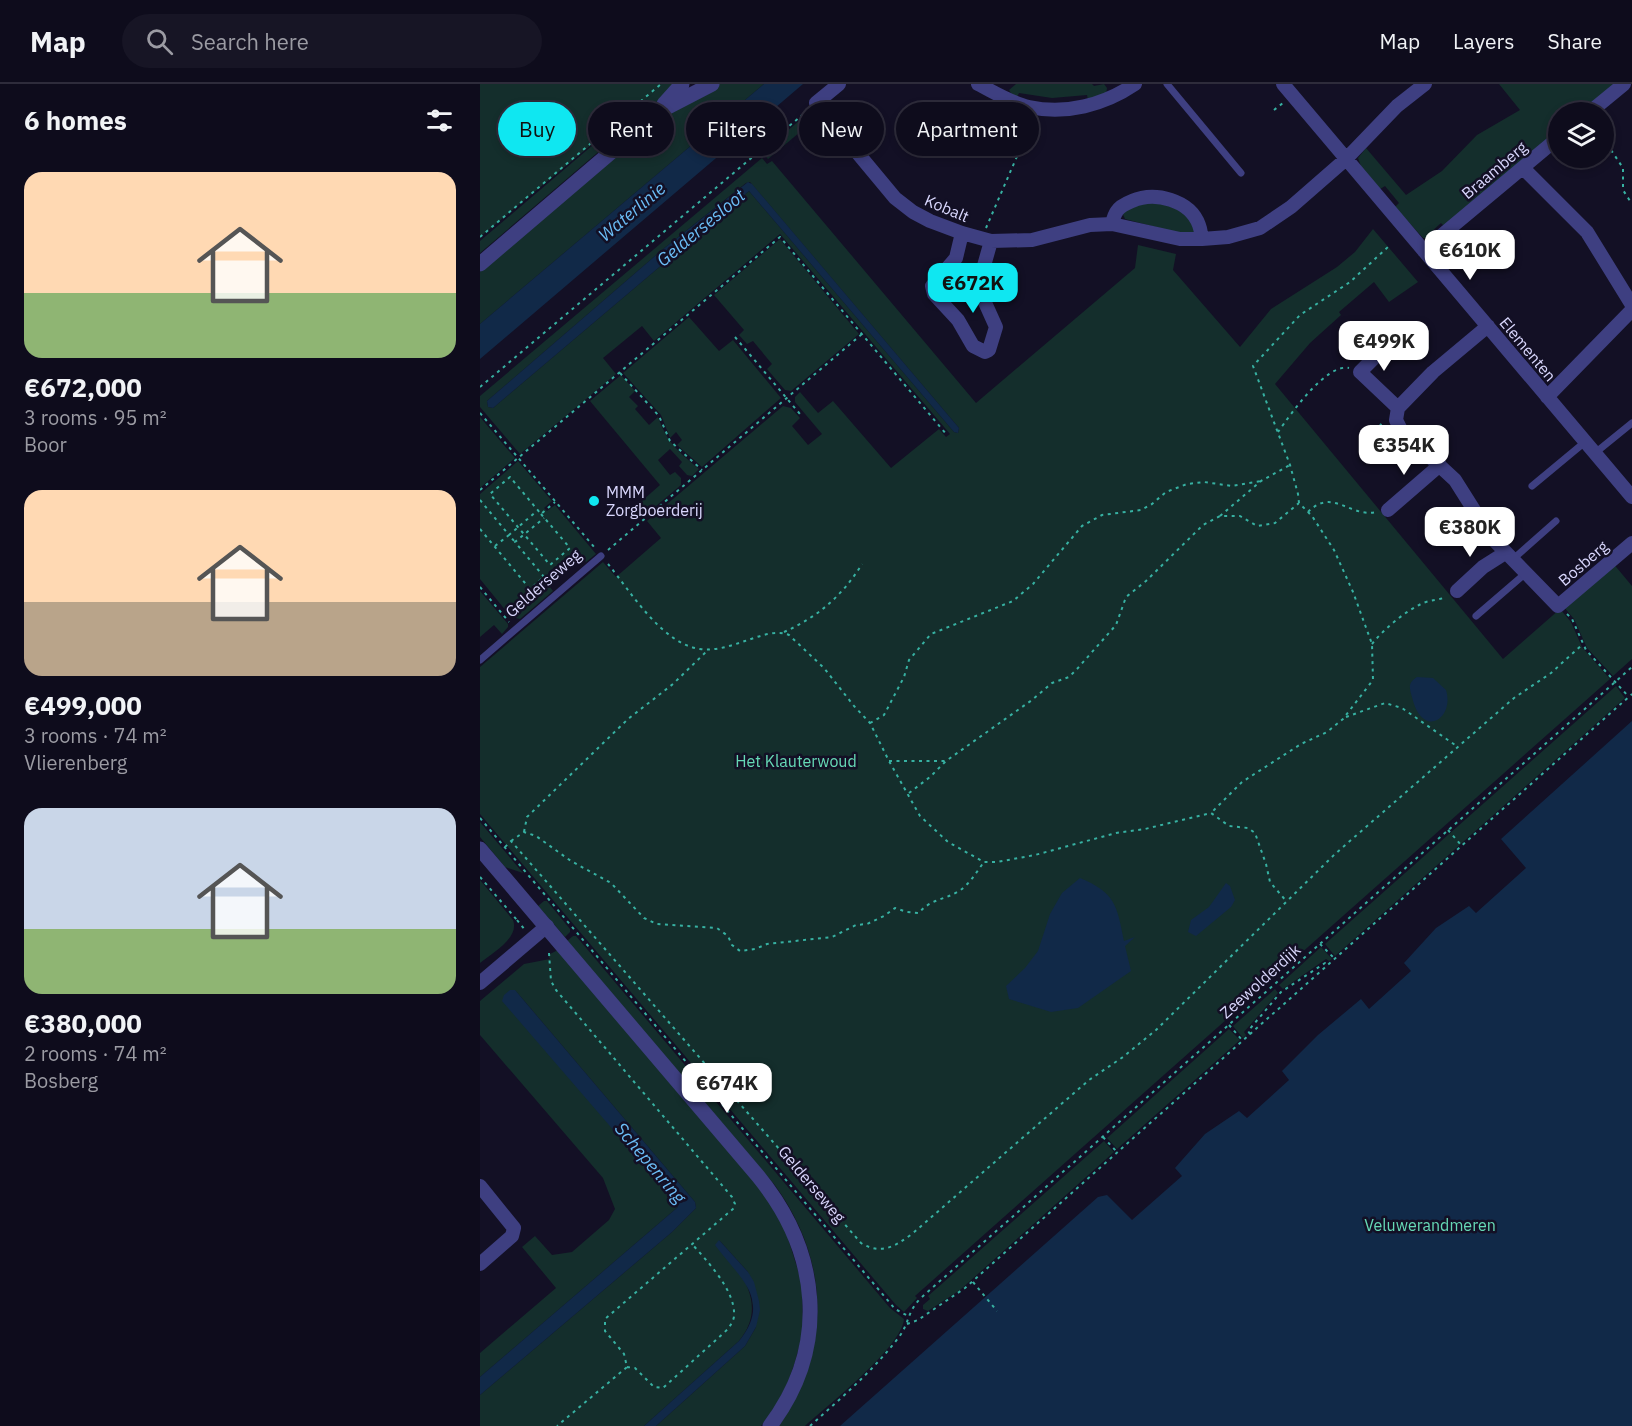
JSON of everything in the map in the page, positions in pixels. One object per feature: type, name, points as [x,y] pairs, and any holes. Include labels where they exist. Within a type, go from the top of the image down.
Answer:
[{"type":"street","points":[[666,102],[682,84]]},
{"type":"street","points":[[674,103],[712,84]]},
{"type":"street","points":[[817,102],[839,84]]},
{"type":"street","points":[[978,84],[1005,90],[1022,102]]},
{"type":"street","points":[[1039,108],[1081,109],[1117,89],[1135,84]]},
{"type":"street","name":"Elementen","points":[[1283,84],[1632,497]]},
{"type":"street","name":"Kobalt","points":[[860,156],[895,198],[913,212],[930,221],[986,240],[1032,240],[1090,225],[1112,224],[1180,239],[1228,237],[1260,228],[1291,207],[1346,159],[1398,106],[1425,84]]},
{"type":"street","points":[[1602,102],[1624,84]]},
{"type":"street","name":"Braamberg","points":[[1425,251],[1548,146]]},
{"type":"street","points":[[480,264],[606,156]]},
{"type":"street","points":[[1522,168],[1587,232],[1632,305]]},
{"type":"street","points":[[1112,224],[1117,211],[1137,198],[1153,196],[1167,198],[1192,214],[1199,225],[1202,239]]},
{"type":"street","points":[[962,233],[956,258],[932,286],[934,294],[958,320],[973,346],[985,352],[989,350],[996,327],[978,287],[986,240]]},
{"type":"street","points":[[1547,397],[1632,310]]},
{"type":"street","points":[[1396,336],[1360,372],[1398,408],[1433,372],[1488,326]]},
{"type":"street","name":"Bosberg","points":[[1398,408],[1395,420],[1401,430],[1455,480],[1491,537],[1558,606],[1632,543]]},
{"type":"street","points":[[1388,510],[1440,465]]},
{"type":"street","points":[[1457,591],[1483,567],[1508,556]]},
{"type":"street","points":[[480,849],[758,1176],[781,1206],[793,1228],[808,1278],[809,1328],[806,1348],[796,1381],[770,1426]]},
{"type":"street","points":[[480,983],[547,926]]},
{"type":"street","points":[[480,1186],[514,1227],[512,1236],[480,1264]]},
{"type":"lane","points":[[1167,84],[1241,172]]},
{"type":"lane","points":[[1595,453],[1632,423]]},
{"type":"lane","points":[[1532,486],[1585,442]]},
{"type":"lane","points":[[1508,556],[1556,521]]},
{"type":"lane","name":"Gelderseweg","points":[[480,660],[602,556]]},
{"type":"lane","points":[[1476,616],[1526,573]]},
{"type":"path","points":[[480,237],[661,84]]},
{"type":"path","points":[[480,387],[799,117]]},
{"type":"path","points":[[1614,154],[1623,168],[1623,190],[1632,204]]},
{"type":"path","points":[[986,240],[1017,156]]},
{"type":"path","points":[[480,490],[780,237],[947,435]]},
{"type":"path","points":[[783,633],[789,635],[824,668],[870,723],[920,816],[948,842],[984,862],[1035,855],[1116,833],[1145,829],[1211,813],[1242,782],[1301,744],[1327,732],[1343,719],[1373,680],[1372,644],[1353,592],[1334,550],[1308,512],[1299,503],[1290,465],[1253,366],[1300,315],[1350,282],[1389,246]]},
{"type":"path","points":[[602,556],[862,334]]},
{"type":"path","points":[[735,337],[800,414]]},
{"type":"path","points":[[1278,432],[1316,385],[1334,371],[1345,367],[1360,372]]},
{"type":"path","points":[[620,373],[659,416],[670,441],[702,470]]},
{"type":"path","points":[[1360,449],[1389,414],[1398,408]]},
{"type":"path","points":[[480,413],[660,628],[681,644],[700,649],[720,649],[769,634],[783,633],[807,621],[829,605],[848,586],[862,564]]},
{"type":"path","points":[[908,793],[924,782],[946,761],[1032,700],[1052,683],[1069,676],[1116,625],[1126,597],[1146,581],[1203,525],[1220,516],[1261,482],[1290,465]]},
{"type":"path","points":[[510,477],[541,514],[570,548],[550,565],[490,494],[510,477]]},
{"type":"path","points":[[870,723],[884,715],[904,676],[909,660],[931,634],[1013,601],[1033,584],[1082,526],[1092,519],[1102,515],[1141,510],[1166,492],[1187,484],[1204,482],[1232,486],[1261,482]]},
{"type":"path","points":[[480,500],[558,594]]},
{"type":"path","points":[[1308,512],[1317,503],[1329,501],[1367,514],[1388,510]]},
{"type":"path","points":[[541,514],[555,502]]},
{"type":"path","points":[[1220,516],[1240,516],[1257,526],[1275,523],[1299,503]]},
{"type":"path","points":[[495,546],[538,510]]},
{"type":"path","points":[[515,542],[544,518]]},
{"type":"path","points":[[480,529],[530,589],[544,577]]},
{"type":"path","points":[[480,587],[516,630]]},
{"type":"path","points":[[1372,644],[1389,626],[1416,607],[1457,591]]},
{"type":"path","points":[[1558,606],[1572,620],[1583,644],[1629,697]]},
{"type":"path","points":[[511,841],[861,1243],[878,1250],[891,1247],[912,1234],[1089,1080],[1123,1057],[1156,1030],[1335,854],[1514,698],[1551,673],[1583,644]]},
{"type":"path","points":[[505,847],[524,832],[527,817],[628,719],[673,684],[709,649]]},
{"type":"path","name":"Zeewolderdijk","points":[[908,1316],[922,1297],[1632,667]]},
{"type":"path","name":"Zeewolderdijk","points":[[907,1324],[929,1313],[973,1282],[1632,694]]},
{"type":"path","points":[[1343,719],[1385,703],[1402,708],[1458,747]]},
{"type":"path","points":[[889,762],[946,761]]},
{"type":"path","points":[[1211,813],[1229,826],[1248,828],[1255,833],[1270,882],[1288,902]]},
{"type":"path","name":"Gelderseweg","points":[[480,818],[895,1309],[908,1316]]},
{"type":"path","points":[[1448,831],[1462,846]]},
{"type":"path","points":[[524,832],[536,836],[562,856],[611,883],[644,918],[657,924],[717,928],[728,936],[732,945],[740,951],[755,949],[767,944],[832,936],[856,925],[867,924],[895,908],[919,913],[930,902],[962,889],[984,862]]},
{"type":"path","points":[[1320,944],[1335,959]]},
{"type":"path","points":[[549,953],[552,981],[556,990],[735,1200],[734,1208],[605,1319],[605,1331],[624,1354],[627,1367]]},
{"type":"path","points":[[1250,1034],[1248,1031],[1281,992],[1325,963],[1327,966]]},
{"type":"path","points":[[1229,1025],[1243,1041]]},
{"type":"path","points":[[1103,1137],[1117,1152]]},
{"type":"path","points":[[557,1426],[627,1367],[636,1368],[654,1388],[663,1388],[728,1329],[734,1316],[730,1297],[715,1270],[692,1244]]},
{"type":"path","points":[[973,1282],[998,1311]]},
{"type":"path","points":[[810,1426],[872,1370],[907,1324],[908,1316]]},
{"type":"green space","points":[[480,84],[678,84],[657,102],[643,102],[654,93],[643,102],[588,102],[588,148],[480,237]]},
{"type":"green space","points":[[717,84],[764,84],[743,102],[686,102],[686,150],[480,324],[480,272],[617,156],[674,156],[674,108]]},
{"type":"green space","points":[[1016,84],[1092,84],[1094,86],[1104,84],[1107,88],[1106,94],[1088,100],[1087,95],[1052,98],[1019,93],[1017,97],[1009,90]]},
{"type":"green space","points":[[1499,84],[1617,84],[1595,102],[1548,102],[1548,141],[1446,228],[1441,223],[1429,234],[1432,238],[1423,238],[1395,207],[1399,203],[1385,186],[1380,189],[1361,166],[1358,158],[1366,148],[1406,195],[1442,171],[1477,135],[1520,110]]},
{"type":"green space","points":[[799,121],[799,133],[787,143],[787,131]]},
{"type":"green space","points":[[588,149],[588,156],[594,156],[480,253],[480,241]]},
{"type":"green space","name":"Het Klauterwoud","points":[[762,158],[767,164],[772,161],[976,403],[1135,268],[1138,245],[1176,254],[1173,270],[1240,347],[1271,309],[1337,267],[1355,252],[1373,229],[1418,282],[1389,302],[1374,282],[1339,312],[1341,315],[1310,343],[1275,384],[1503,659],[1560,609],[1571,622],[1582,647],[1610,679],[915,1296],[917,1298],[904,1312],[480,814],[480,667],[603,562],[616,577],[661,538],[647,521],[783,406],[791,408],[800,418],[792,426],[808,445],[822,434],[795,402],[795,397],[800,392],[818,413],[833,401],[891,468],[939,429],[946,437],[950,434],[780,234],[654,341],[642,326],[603,358],[616,374],[520,454],[480,407],[480,396]],"holes":[[[750,182],[959,428],[958,433],[954,432],[749,191],[493,408],[488,407],[487,401],[662,250]]]},
{"type":"green space","points":[[1139,203],[1168,203],[1191,219],[1196,230],[1192,233],[1175,232],[1125,219],[1122,212]]},
{"type":"green space","points":[[780,239],[859,334],[791,391],[785,390],[767,369],[772,364],[753,341],[747,344],[739,335],[744,330],[714,295]]},
{"type":"green space","points":[[689,317],[719,351],[733,340],[781,398],[702,467],[677,445],[682,440],[676,432],[670,438],[661,415],[623,373]]},
{"type":"green space","points":[[621,375],[635,391],[629,397],[638,406],[635,409],[649,425],[658,417],[674,446],[699,469],[692,476],[687,475],[679,466],[682,462],[670,449],[658,460],[670,475],[675,472],[681,478],[681,485],[643,517],[635,507],[660,485],[590,401]]},
{"type":"green space","points":[[480,417],[515,458],[480,488]]},
{"type":"green space","points":[[518,461],[552,501],[544,508],[547,511],[555,505],[596,554],[586,562],[576,552],[544,579],[553,591],[520,619],[511,617],[480,579],[480,494]]},
{"type":"green space","points":[[1612,562],[1632,586],[1632,659],[1613,676],[1587,648],[1574,619],[1563,606]]},
{"type":"green space","points":[[480,591],[508,624],[502,634],[494,625],[480,637]]},
{"type":"green space","points":[[1616,686],[1625,698],[1335,956],[1325,944]]},
{"type":"green space","points":[[480,822],[523,873],[505,867],[480,837]]},
{"type":"green space","points":[[480,880],[513,920],[514,927],[504,945],[480,963]]},
{"type":"green space","points":[[547,901],[570,929],[565,937],[538,906]]},
{"type":"green space","points":[[576,936],[890,1308],[904,1319],[900,1331],[878,1360],[805,1426],[779,1426],[796,1396],[808,1366],[815,1335],[817,1304],[814,1273],[806,1243],[792,1213],[774,1184],[567,941]]},
{"type":"green space","points":[[1321,947],[1332,959],[1329,961],[1326,959],[1283,989],[1279,985]]},
{"type":"green space","points":[[558,950],[756,1183],[782,1219],[802,1283],[803,1332],[788,1382],[777,1404],[761,1426],[656,1426],[745,1346],[756,1327],[748,1272],[719,1240],[748,1289],[751,1314],[748,1327],[739,1341],[644,1426],[480,1426],[480,1395],[672,1232],[696,1208],[695,1202],[515,990],[678,1207],[480,1377],[480,1353],[556,1288],[522,1247],[535,1236],[552,1255],[572,1252],[609,1220],[615,1209],[603,1178],[480,1035],[480,1001],[524,964],[550,959],[548,955]]},
{"type":"green space","points":[[1275,989],[1278,993],[1244,1032],[1246,1035],[1243,1038],[1233,1026]]},
{"type":"green space","points":[[1229,1029],[1240,1040],[1117,1149],[1107,1138]]},
{"type":"green space","points":[[1104,1141],[1114,1152],[960,1290],[928,1311],[923,1309],[923,1305],[930,1299],[928,1296]]},
{"type":"water","points":[[764,84],[803,84],[782,102],[743,102]]},
{"type":"water","name":"Waterlinie","points":[[686,150],[686,156],[718,156],[480,359],[480,324]]},
{"type":"water","name":"Geldersesloot","points":[[748,182],[959,428],[958,433],[954,432],[749,191],[493,408],[488,407],[487,401],[662,250]]},
{"type":"water","points":[[1417,677],[1433,678],[1446,690],[1448,700],[1446,709],[1436,720],[1430,721],[1423,718],[1417,710],[1410,688],[1412,681]]},
{"type":"water","name":"Veluwerandmeren","points":[[1632,721],[1632,1426],[840,1426],[1098,1197],[1107,1195],[1132,1220],[1182,1176],[1175,1168],[1205,1134],[1239,1111],[1247,1118],[1289,1080],[1282,1071],[1318,1035],[1361,999],[1369,1009],[1411,971],[1404,963],[1436,928],[1469,906],[1476,913],[1526,868],[1501,839]]},
{"type":"water","points":[[1080,878],[1101,889],[1113,902],[1124,941],[1135,937],[1125,946],[1131,971],[1078,1008],[1051,1012],[1009,999],[1006,986],[1025,968],[1038,951],[1050,914],[1062,893]]},
{"type":"water","points":[[1226,883],[1230,886],[1235,900],[1231,907],[1196,936],[1188,932],[1191,920],[1209,907]]},
{"type":"water","name":"Schepenring","points":[[510,990],[515,990],[695,1202],[696,1208],[672,1232],[480,1395],[480,1377],[678,1207],[502,1001],[504,995]]},
{"type":"water","points":[[719,1240],[754,1282],[760,1310],[756,1327],[745,1346],[656,1426],[644,1426],[739,1341],[749,1326],[753,1313],[748,1289],[742,1278],[715,1245]]},
{"type":"place","name":"MMM Zorgboerderij","points":[[594,501]]}]
